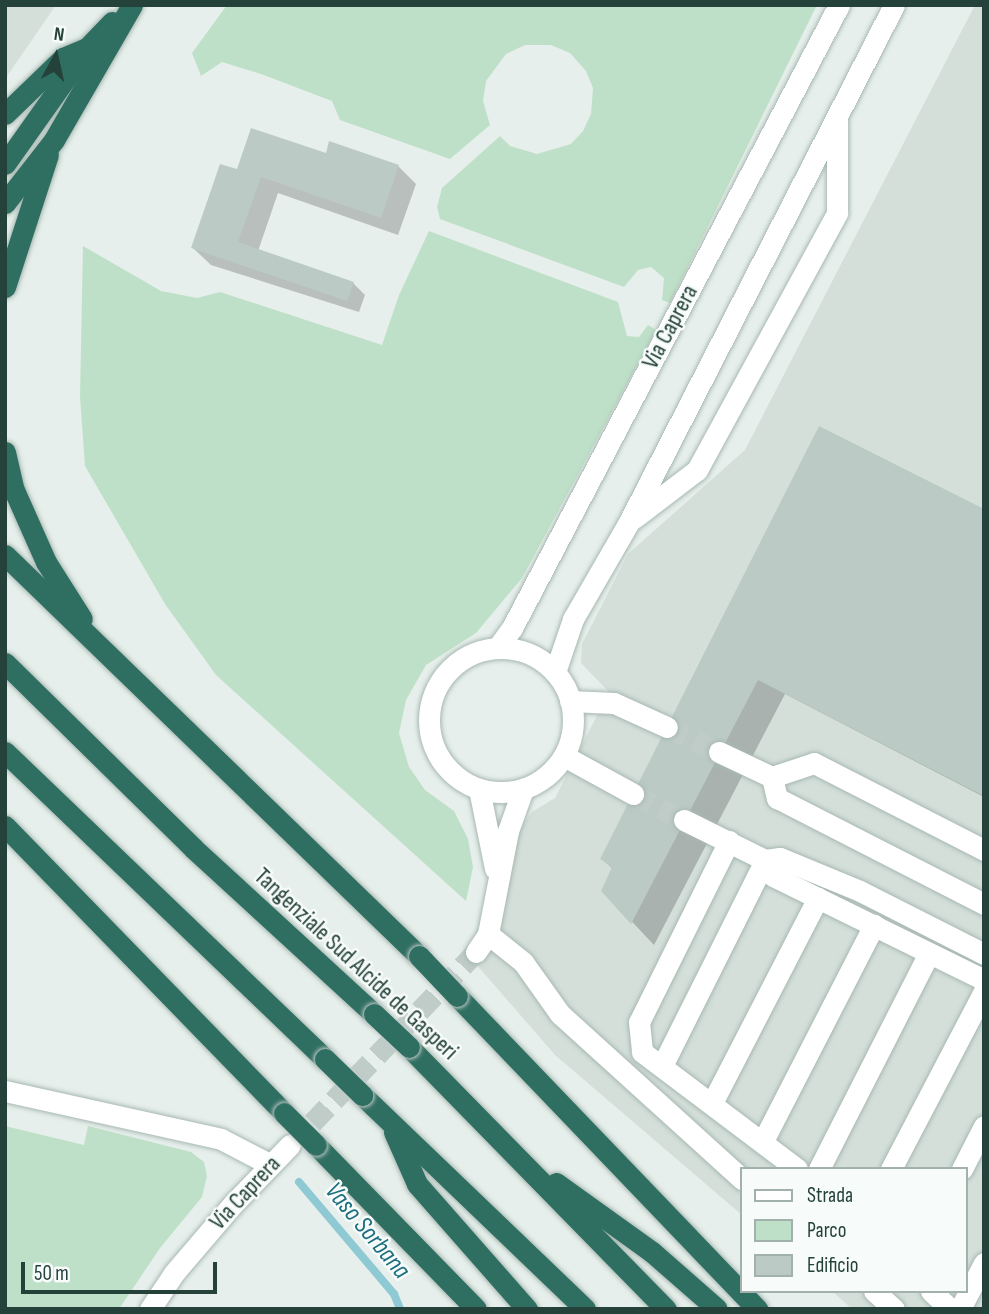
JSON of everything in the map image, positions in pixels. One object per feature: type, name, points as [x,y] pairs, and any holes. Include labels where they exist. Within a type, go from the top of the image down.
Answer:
[{"type":"highway","points":[[5,164],[88,48],[130,5]]},
{"type":"highway","points":[[5,203],[54,140],[130,5]]},
{"type":"highway","points":[[5,114],[63,58],[88,48]]},
{"type":"highway","points":[[5,286],[54,140]]},
{"type":"highway","points":[[5,452],[13,490],[46,562],[104,653]]},
{"type":"highway","points":[[5,555],[419,956],[740,1291]]},
{"type":"highway","name":"Tangenziale Sud Alcide de Gasperi","points":[[5,663],[193,848],[409,1047],[666,1309]]},
{"type":"highway","points":[[5,752],[585,1309]]},
{"type":"highway","points":[[5,826],[476,1309]]},
{"type":"highway","points":[[389,1120],[417,1184],[527,1309]]},
{"type":"highway","points":[[508,1147],[652,1252],[717,1309]]},
{"type":"highway","points":[[742,1293],[757,1309]]},
{"type":"street","name":"Via Caprera","points":[[498,647],[512,628],[839,5]]},
{"type":"street","points":[[555,672],[573,619],[629,522],[894,5]]},
{"type":"street","points":[[629,522],[696,470],[836,213],[837,116]]},
{"type":"street","points":[[498,647],[529,653],[555,672],[570,701],[572,735],[564,757],[546,776],[523,789],[479,789],[458,779],[442,763],[428,721],[431,699],[449,671],[476,652],[498,647]]},
{"type":"street","points":[[570,701],[614,703],[667,727]]},
{"type":"street","points":[[719,752],[772,777],[814,764],[984,850]]},
{"type":"street","points":[[564,757],[633,794]]},
{"type":"street","points":[[772,777],[777,798],[984,904]]},
{"type":"street","points":[[479,789],[497,880]]},
{"type":"street","points":[[523,789],[482,943],[523,962],[560,1014],[740,1177]]},
{"type":"street","points":[[684,820],[765,860],[780,858],[860,891],[984,954]]},
{"type":"street","points":[[729,841],[639,1022],[642,1052],[795,1167]]},
{"type":"street","points":[[765,860],[773,876],[984,980]]},
{"type":"street","points":[[662,1066],[765,860]]},
{"type":"street","points":[[712,1103],[818,898]]},
{"type":"street","points":[[763,1141],[874,925]]},
{"type":"street","points":[[820,1167],[929,953]]},
{"type":"street","points":[[892,1167],[984,991]]},
{"type":"street","points":[[5,1091],[221,1139],[270,1164]]},
{"type":"street","points":[[963,1167],[984,1126]]},
{"type":"street","name":"Via Caprera","points":[[150,1309],[173,1273],[290,1145]]},
{"type":"street","points":[[960,1309],[984,1263]]},
{"type":"street","points":[[876,1293],[894,1309]]},
{"type":"street","points":[[933,1293],[950,1309]]},
{"type":"shaded area","points":[[5,5],[56,5],[5,79]]},
{"type":"shaded area","points":[[975,5],[984,5],[984,1309],[852,1309],[834,1293],[968,1293],[968,1167],[740,1167],[740,1213],[555,1055],[476,964],[496,919],[516,834],[532,812],[555,798],[609,692],[581,663],[582,644],[628,554],[745,450]]},
{"type":"green space","points":[[227,5],[817,5],[670,303],[662,300],[664,278],[651,267],[638,270],[624,287],[440,219],[437,207],[442,188],[500,136],[510,146],[537,154],[571,144],[583,131],[591,114],[593,88],[586,71],[570,53],[551,45],[525,45],[506,54],[486,81],[483,101],[490,125],[450,159],[340,120],[332,101],[261,74],[222,62],[201,76],[192,53]]},
{"type":"green space","points":[[429,231],[618,302],[627,336],[639,337],[648,325],[656,330],[522,578],[476,633],[426,665],[406,700],[399,733],[409,767],[425,790],[454,811],[468,839],[473,867],[466,901],[216,675],[165,604],[85,466],[80,397],[83,246],[161,291],[197,298],[220,292],[382,345],[399,295]]},
{"type":"green space","points":[[5,1126],[84,1145],[88,1126],[191,1152],[204,1162],[207,1176],[202,1197],[160,1248],[119,1309],[5,1309]]},
{"type":"building","points":[[251,128],[326,153],[329,141],[399,165],[381,218],[261,177],[238,242],[354,282],[347,301],[191,248],[220,164],[237,169]]},
{"type":"building","points":[[819,426],[984,509],[984,796],[758,680],[631,924],[601,891],[612,867],[600,859]]},
{"type":"waterway","name":"Vaso Sorbana","points":[[299,1182],[394,1294],[400,1309]]},
{"type":"tunnel","points":[[667,727],[719,752]]},
{"type":"tunnel","points":[[633,794],[684,820]]},
{"type":"tunnel","points":[[291,1145],[476,952]]}]
